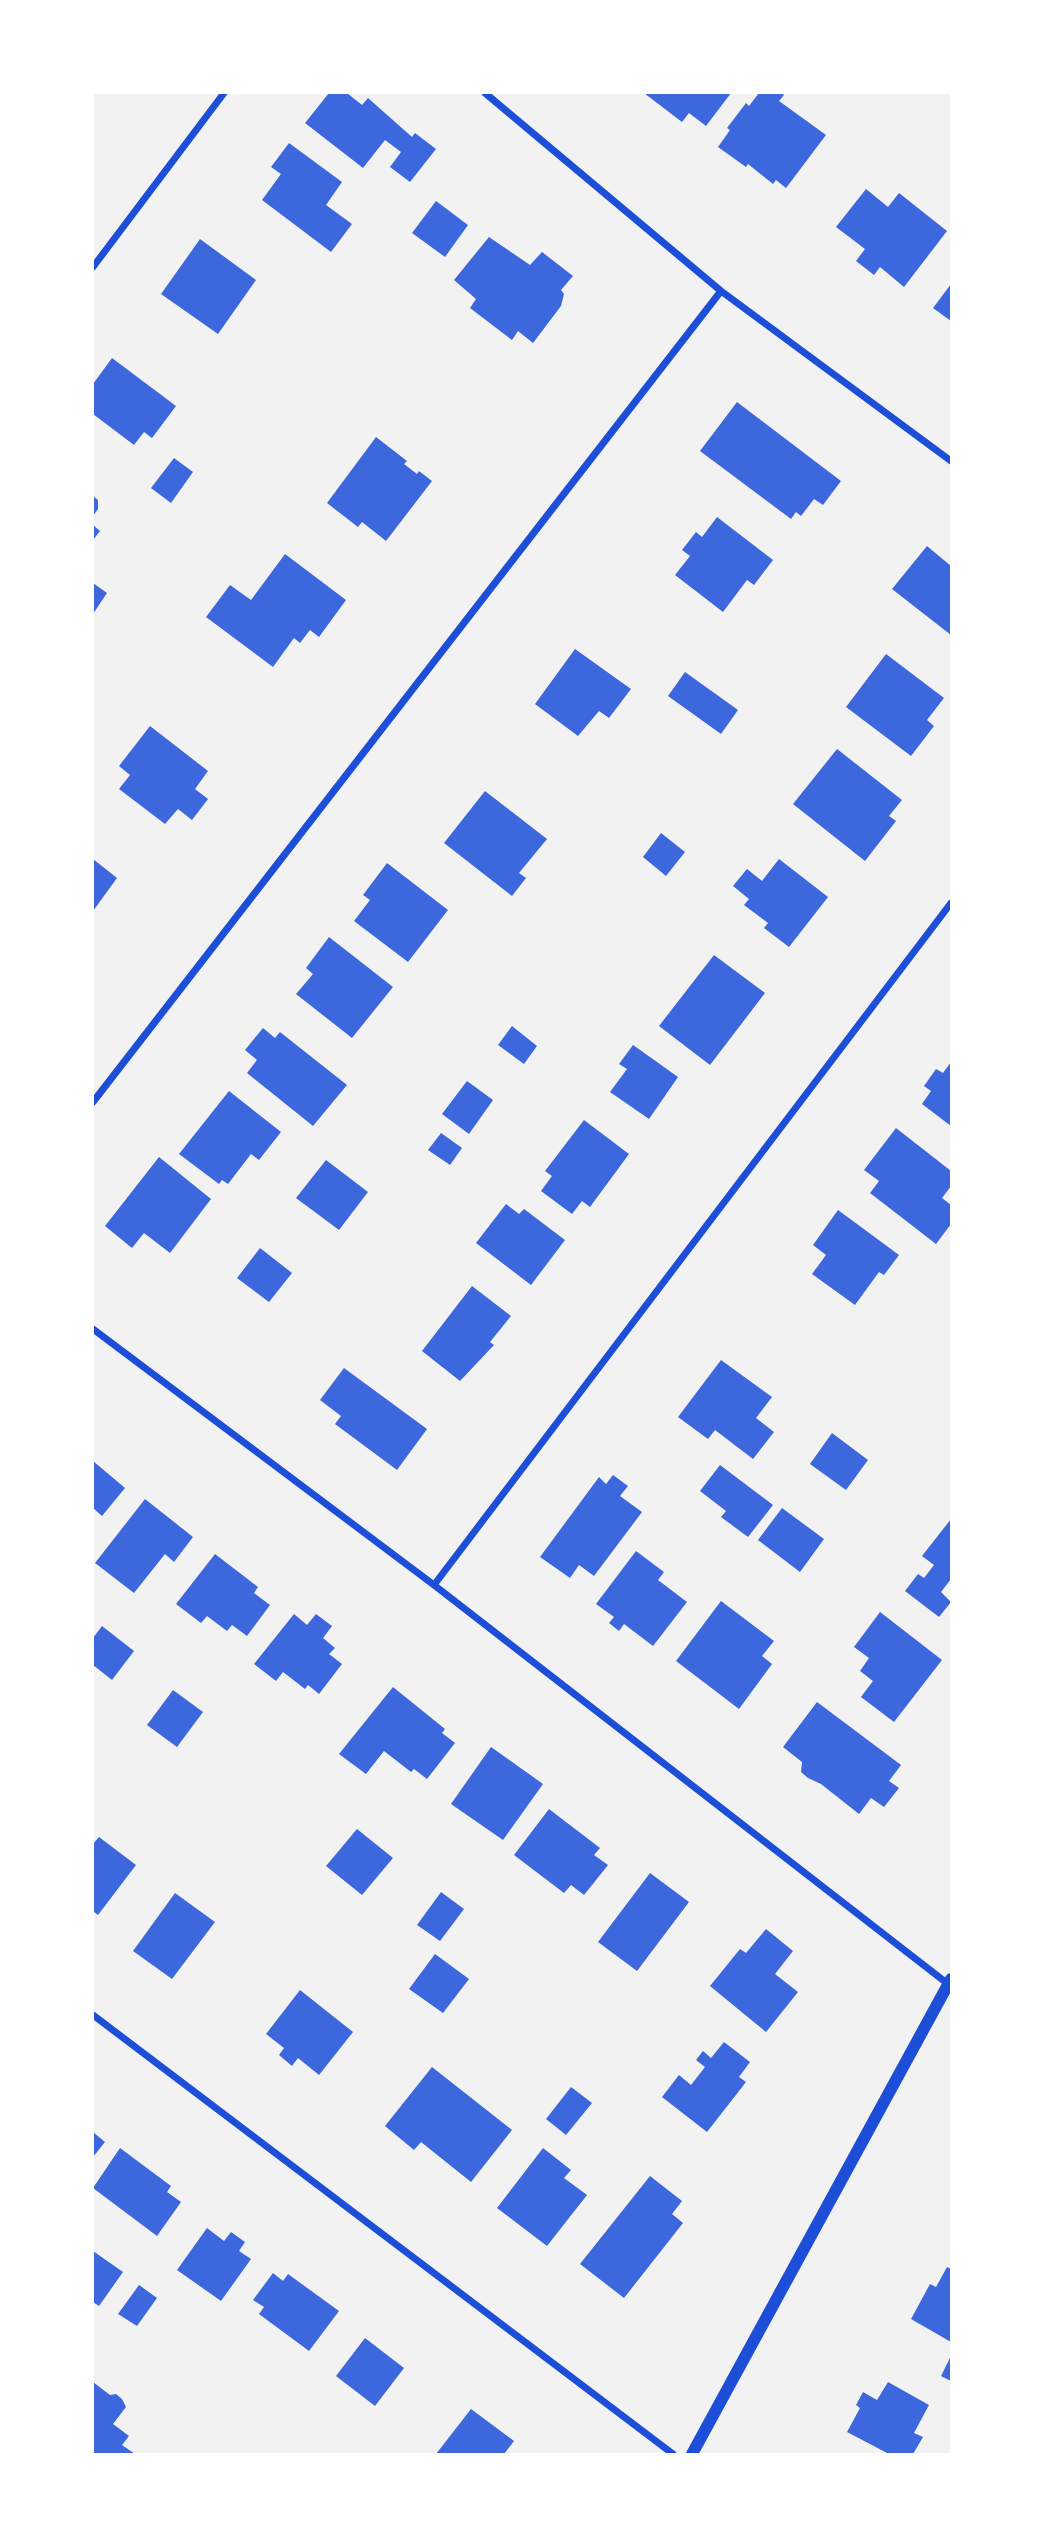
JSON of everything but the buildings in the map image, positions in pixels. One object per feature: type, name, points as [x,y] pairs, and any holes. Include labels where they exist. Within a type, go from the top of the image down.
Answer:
[{"type":"street","points":[[93,267],[224,93]]},
{"type":"street","points":[[485,93],[721,291],[951,461]]},
{"type":"street","points":[[93,1102],[721,291]]},
{"type":"street","points":[[434,1585],[951,904]]},
{"type":"street","points":[[93,1329],[434,1585],[950,1982],[692,2454]]},
{"type":"street","points":[[93,2015],[673,2454]]}]
